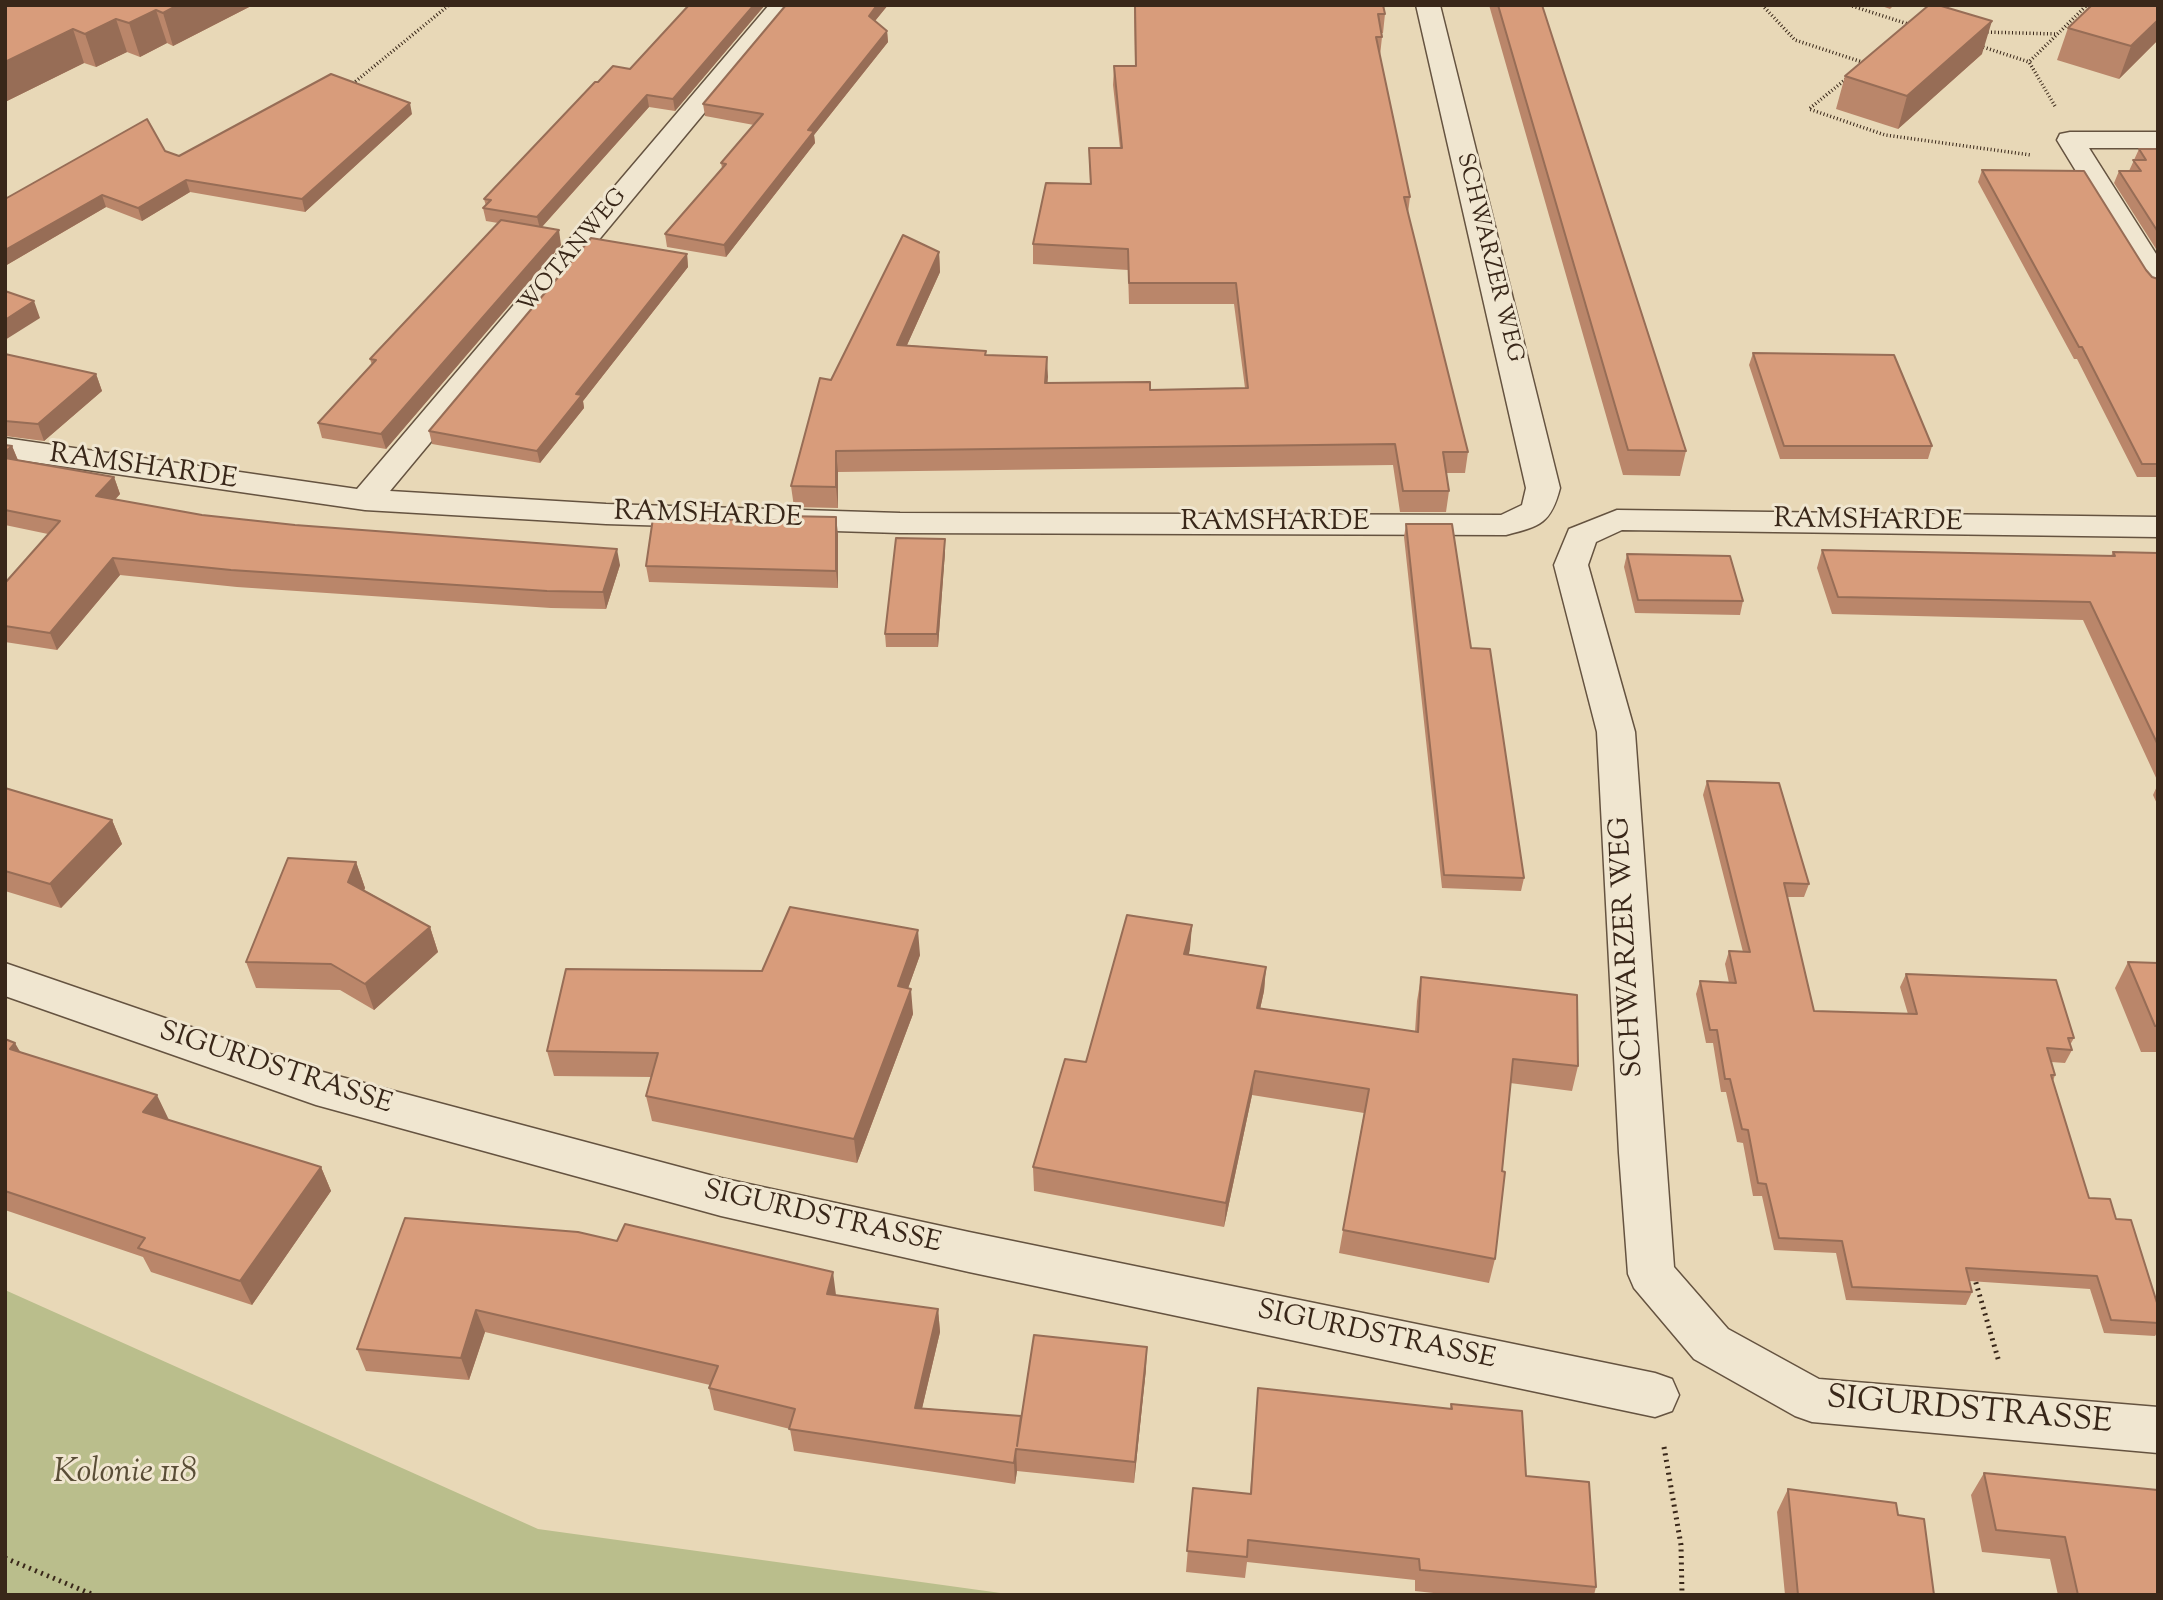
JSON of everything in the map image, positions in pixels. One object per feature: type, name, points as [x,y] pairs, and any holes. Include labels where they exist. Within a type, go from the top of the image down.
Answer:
[{"type":"street","name":"WOTANWEG","points":[[365,500],[782,5]]},
{"type":"street","name":"SCHWARZER WEG","points":[[1428,5],[1543,488],[1538,511]]},
{"type":"street","points":[[2158,139],[2075,149],[2158,281]]},
{"type":"street","name":"RAMSHARDE","points":[[5,448],[365,500],[606,514],[900,523],[1506,525],[1538,511]]},
{"type":"street","name":"RAMSHARDE","points":[[1581,536],[1617,520],[2158,527]]},
{"type":"street","name":"SCHWARZER WEG","points":[[1581,536],[1572,565],[1616,732],[1640,1139],[1651,1274],[1710,1344]]},
{"type":"street","name":"SIGURDSTRASSE","points":[[5,979],[316,1088],[721,1197],[969,1252],[1655,1395]]},
{"type":"street","name":"SIGURDSTRASSE","points":[[1710,1344],[1812,1400],[2158,1430]]},
{"type":"path","points":[[342,92],[449,5]]},
{"type":"path","points":[[1766,5],[1764,7],[1796,40],[1866,63],[1856,71]]},
{"type":"path","points":[[1849,5],[1921,28]]},
{"type":"path","points":[[2029,62],[2087,5]]},
{"type":"path","points":[[1903,33],[1913,25]]},
{"type":"path","points":[[1980,32],[2056,34]]},
{"type":"path","points":[[1847,78],[1810,109],[1885,135],[2044,157],[2075,149],[2056,108],[2029,62],[1979,46]]},
{"type":"path","points":[[1971,1267],[1994,1343]]},
{"type":"path","points":[[1655,1395],[1681,1545],[1682,1595]]},
{"type":"path","points":[[5,1558],[94,1595]]},
{"type":"green space","name":"Kolonie 118","points":[[5,1290],[538,1529],[1015,1595],[5,1595]]},
{"type":"building","points":[[5,5],[178,5],[163,13],[156,10],[129,23],[116,19],[85,34],[73,29],[5,62]]},
{"type":"building","points":[[689,5],[754,5],[673,99],[647,95],[537,217],[483,208],[491,200],[484,199],[595,82],[613,66],[630,69]]},
{"type":"building","points":[[786,5],[877,5],[869,16],[887,31],[808,130],[814,131],[724,245],[665,234],[726,164],[721,163],[763,114],[703,104]]},
{"type":"building","points":[[1135,5],[1383,5],[1385,14],[1378,14],[1382,37],[1376,37],[1410,197],[1404,197],[1468,452],[1443,452],[1449,491],[1403,491],[1395,444],[836,451],[836,487],[791,486],[820,378],[831,380],[903,235],[939,252],[897,345],[986,351],[985,355],[1047,357],[1045,383],[1150,382],[1150,390],[1248,388],[1236,283],[1129,283],[1128,249],[1033,244],[1046,183],[1091,184],[1089,148],[1122,148],[1114,66],[1136,66]]},
{"type":"building","points":[[1498,5],[1542,5],[1686,451],[1628,450]]},
{"type":"building","points":[[1929,5],[1938,5],[1992,21],[1907,96],[1845,76]]},
{"type":"building","points":[[2092,5],[2158,5],[2158,20],[2131,46],[2068,28]]},
{"type":"building","points":[[331,74],[410,103],[302,199],[186,180],[138,208],[102,195],[5,250],[5,199],[147,119],[165,151],[179,156]]},
{"type":"building","points":[[2139,149],[2158,149],[2158,232],[2119,171],[2141,171],[2133,160],[2146,160]]},
{"type":"building","points":[[1982,170],[2084,171],[2146,270],[2158,279],[2158,464],[2142,464],[2082,347],[2079,347]]},
{"type":"building","points":[[501,220],[559,230],[381,434],[318,423],[376,360],[370,359]]},
{"type":"building","points":[[591,238],[687,254],[576,394],[582,395],[537,451],[429,431]]},
{"type":"building","points":[[5,291],[34,301],[5,320]]},
{"type":"building","points":[[1753,353],[1894,355],[1932,446],[1784,446]]},
{"type":"building","points":[[5,354],[96,374],[38,424],[5,421]]},
{"type":"building","points":[[5,458],[114,477],[96,496],[202,515],[295,525],[617,549],[603,592],[547,591],[231,570],[113,558],[50,633],[5,626],[5,583],[60,521],[5,510]]},
{"type":"building","points":[[785,516],[836,517],[836,571],[646,566],[653,518],[784,521]]},
{"type":"building","points":[[1406,524],[1452,524],[1471,648],[1490,649],[1524,878],[1444,875]]},
{"type":"building","points":[[896,538],[945,539],[937,634],[885,634]]},
{"type":"building","points":[[1822,550],[2115,556],[2113,552],[2158,553],[2158,745],[2090,602],[1838,597]]},
{"type":"building","points":[[1627,554],[1730,556],[1743,601],[1638,600]]},
{"type":"building","points":[[1707,781],[1779,783],[1809,884],[1784,883],[1814,1011],[1917,1014],[1906,974],[2056,980],[2074,1038],[2068,1038],[2072,1050],[2047,1048],[2055,1075],[2051,1075],[2089,1198],[2110,1199],[2116,1219],[2131,1220],[2158,1306],[2158,1323],[2111,1320],[2097,1276],[1966,1268],[1972,1292],[1852,1287],[1842,1241],[1779,1238],[1766,1184],[1758,1183],[1748,1130],[1742,1129],[1730,1079],[1725,1079],[1717,1030],[1710,1030],[1700,981],[1736,983],[1729,951],[1750,952]]},
{"type":"building","points":[[5,788],[112,820],[50,884],[5,871]]},
{"type":"building","points":[[288,858],[356,862],[348,882],[430,927],[365,984],[331,964],[246,962]]},
{"type":"building","points":[[790,907],[918,930],[898,986],[911,989],[854,1139],[646,1096],[658,1053],[547,1051],[566,969],[762,971]]},
{"type":"building","points":[[1127,915],[1192,925],[1184,954],[1266,967],[1257,1008],[1418,1032],[1421,977],[1577,995],[1578,1066],[1513,1059],[1502,1171],[1505,1172],[1495,1259],[1343,1230],[1369,1089],[1255,1071],[1226,1203],[1033,1167],[1065,1059],[1086,1062]]},
{"type":"building","points":[[2128,962],[2158,963],[2158,1026],[2155,1026]]},
{"type":"building","points":[[5,1039],[15,1043],[10,1049],[157,1095],[143,1112],[321,1167],[240,1281],[138,1248],[145,1238],[5,1191]]},
{"type":"building","points":[[405,1218],[578,1232],[617,1241],[625,1224],[833,1272],[827,1294],[938,1309],[915,1408],[1021,1416],[1017,1446],[1034,1335],[1147,1347],[1135,1462],[1016,1449],[1014,1463],[789,1429],[795,1409],[709,1388],[718,1366],[476,1310],[461,1358],[357,1349]]},
{"type":"building","points":[[1258,1388],[1452,1409],[1451,1404],[1522,1411],[1526,1476],[1589,1482],[1596,1587],[1420,1570],[1419,1559],[1248,1540],[1247,1557],[1187,1551],[1193,1488],[1251,1494]]},
{"type":"building","points":[[1984,1473],[2158,1490],[2158,1595],[2078,1595],[2065,1537],[1996,1530]]},
{"type":"building","points":[[1788,1489],[1896,1503],[1898,1515],[1924,1519],[1934,1595],[1798,1595]]}]
